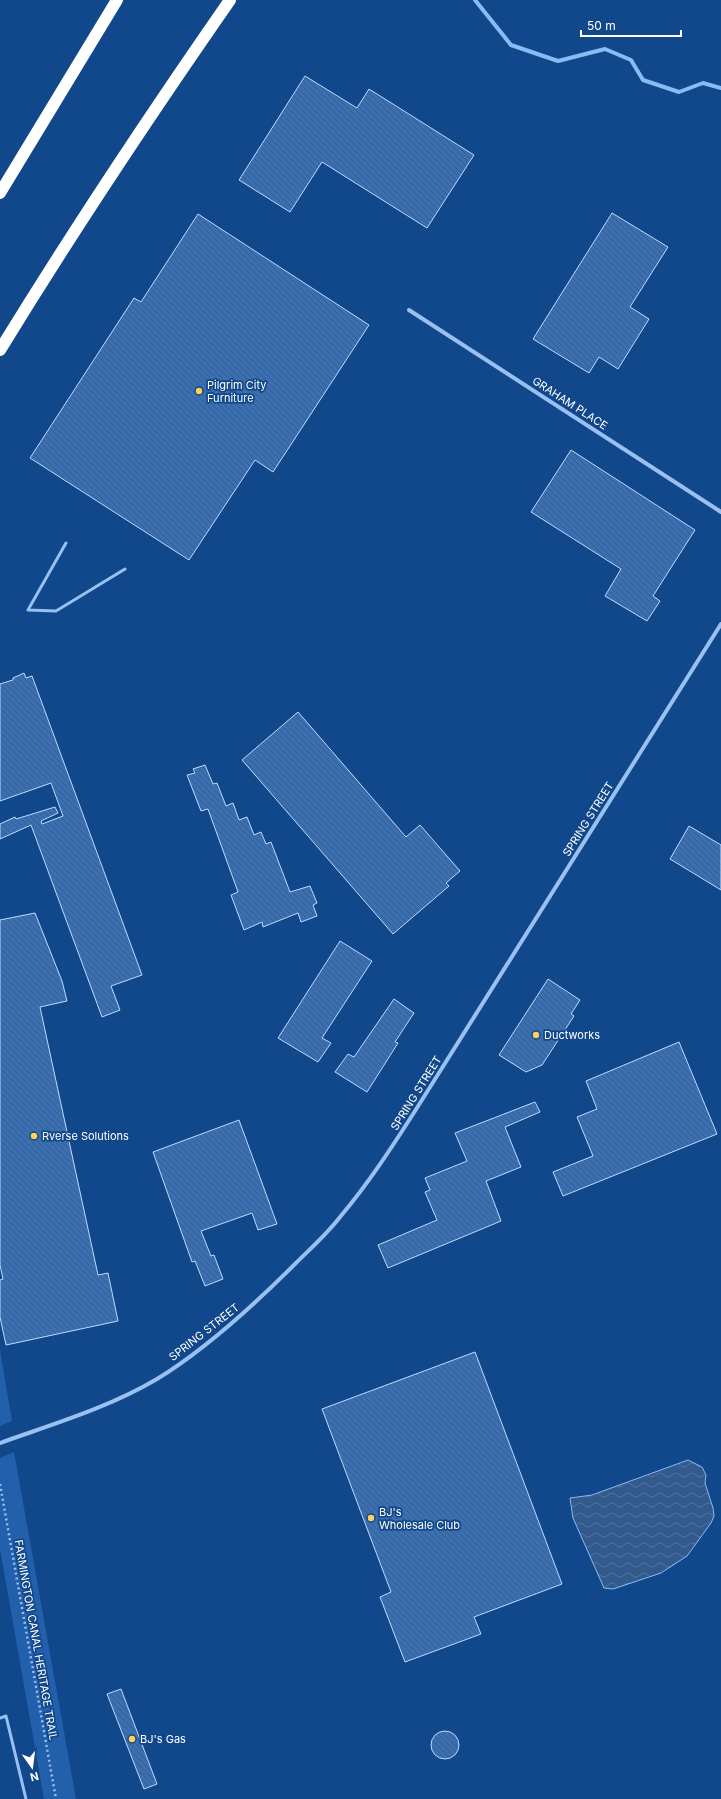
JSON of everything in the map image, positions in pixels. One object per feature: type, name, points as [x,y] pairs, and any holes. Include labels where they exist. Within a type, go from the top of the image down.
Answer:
[{"type":"highway","points":[[0,193],[117,0]]},
{"type":"highway","points":[[0,350],[61,251],[127,150],[230,0]]},
{"type":"street","name":"GRAHAM PLACE","points":[[409,310],[721,512]]},
{"type":"street","name":"SPRING STREET","points":[[0,1443],[99,1408],[156,1379],[182,1362],[238,1318],[270,1289],[340,1218],[386,1157],[721,624]]},
{"type":"lane","points":[[66,543],[28,610],[56,611],[125,568]]},
{"type":"lane","points":[[0,1718],[6,1716],[26,1799]]},
{"type":"path","name":"FARMINGTON CANAL HERITAGE TRAIL","points":[[0,1484],[56,1799]]},
{"type":"shaded area","points":[[0,1350],[12,1421],[0,1426]]},
{"type":"shaded area","points":[[14,1452],[76,1799],[44,1799],[0,1549],[0,1458]]},
{"type":"water","points":[[688,1460],[702,1467],[706,1475],[705,1483],[714,1516],[711,1523],[687,1556],[661,1573],[613,1589],[604,1588],[573,1518],[570,1498],[592,1495]]},
{"type":"building","points":[[305,76],[357,108],[369,89],[474,155],[427,228],[322,162],[290,212],[239,180]]},
{"type":"building","points":[[612,213],[668,247],[630,307],[649,319],[618,369],[599,357],[589,373],[533,339]]},
{"type":"building","name":"Pilgrim City Furniture","points":[[198,214],[369,325],[273,472],[255,460],[189,560],[30,458],[134,298],[141,302]]},
{"type":"building","points":[[571,450],[695,530],[653,596],[660,601],[647,621],[605,596],[621,569],[531,512]]},
{"type":"building","points":[[24,673],[26,678],[32,676],[142,975],[111,986],[120,1010],[102,1017],[31,825],[0,839],[0,824],[15,817],[16,819],[55,807],[58,813],[41,821],[42,824],[63,816],[51,783],[0,801],[0,684],[13,680],[13,678]]},
{"type":"building","points":[[298,712],[406,837],[420,825],[460,871],[446,883],[449,886],[393,934],[242,760]]},
{"type":"building","points":[[205,765],[213,784],[217,783],[226,806],[233,803],[239,820],[247,817],[254,835],[261,832],[266,844],[271,842],[290,892],[310,886],[317,903],[313,905],[317,916],[301,922],[298,913],[263,927],[262,922],[244,930],[231,895],[238,892],[208,809],[201,811],[187,775],[195,773],[193,769]]},
{"type":"building","points":[[689,826],[721,845],[721,890],[670,859]]},
{"type":"building","name":"Rverse Solutions","points":[[35,913],[62,981],[67,1001],[40,1007],[98,1275],[108,1273],[118,1321],[6,1345],[0,1317],[0,1280],[3,1279],[0,1265],[0,920]]},
{"type":"building","points":[[340,941],[372,961],[322,1038],[331,1043],[318,1062],[278,1038]]},
{"type":"building","name":"Ductworks","points":[[548,979],[580,1000],[571,1014],[574,1016],[542,1065],[526,1072],[499,1055]]},
{"type":"building","points":[[394,999],[414,1013],[395,1042],[398,1043],[367,1092],[335,1072],[348,1054],[354,1057]]},
{"type":"building","points":[[679,1042],[717,1134],[563,1196],[553,1172],[593,1156],[577,1117],[597,1109],[586,1081]]},
{"type":"building","points":[[535,1102],[540,1112],[505,1127],[521,1167],[486,1181],[501,1221],[388,1268],[378,1245],[437,1220],[425,1192],[430,1190],[425,1178],[467,1161],[455,1133]]},
{"type":"building","points":[[239,1120],[277,1224],[258,1230],[252,1213],[201,1231],[211,1256],[214,1255],[223,1279],[205,1286],[195,1261],[192,1262],[153,1152]]},
{"type":"building","points":[[475,1352],[562,1584],[474,1617],[481,1634],[405,1662],[380,1597],[391,1592],[322,1409]]},
{"type":"building","name":"BJ's Gas","points":[[121,1689],[157,1784],[144,1789],[107,1694]]},
{"type":"building","points":[[445,1731],[451,1732],[455,1735],[458,1739],[458,1751],[455,1755],[451,1758],[445,1759],[439,1758],[435,1755],[432,1751],[431,1745],[432,1739],[435,1735],[439,1732]]},
{"type":"waterway","points":[[475,0],[511,45],[558,61],[605,49],[631,60],[643,80],[679,92],[703,83],[721,88]]},
{"type":"place","name":"Pilgrim City Furniture","points":[[199,391]]},
{"type":"place","name":"Ductworks","points":[[536,1035]]},
{"type":"place","name":"Rverse Solutions","points":[[34,1136]]},
{"type":"place","name":"BJ's Wholesale Club","points":[[371,1518]]},
{"type":"place","name":"BJ's Gas","points":[[132,1739]]}]
